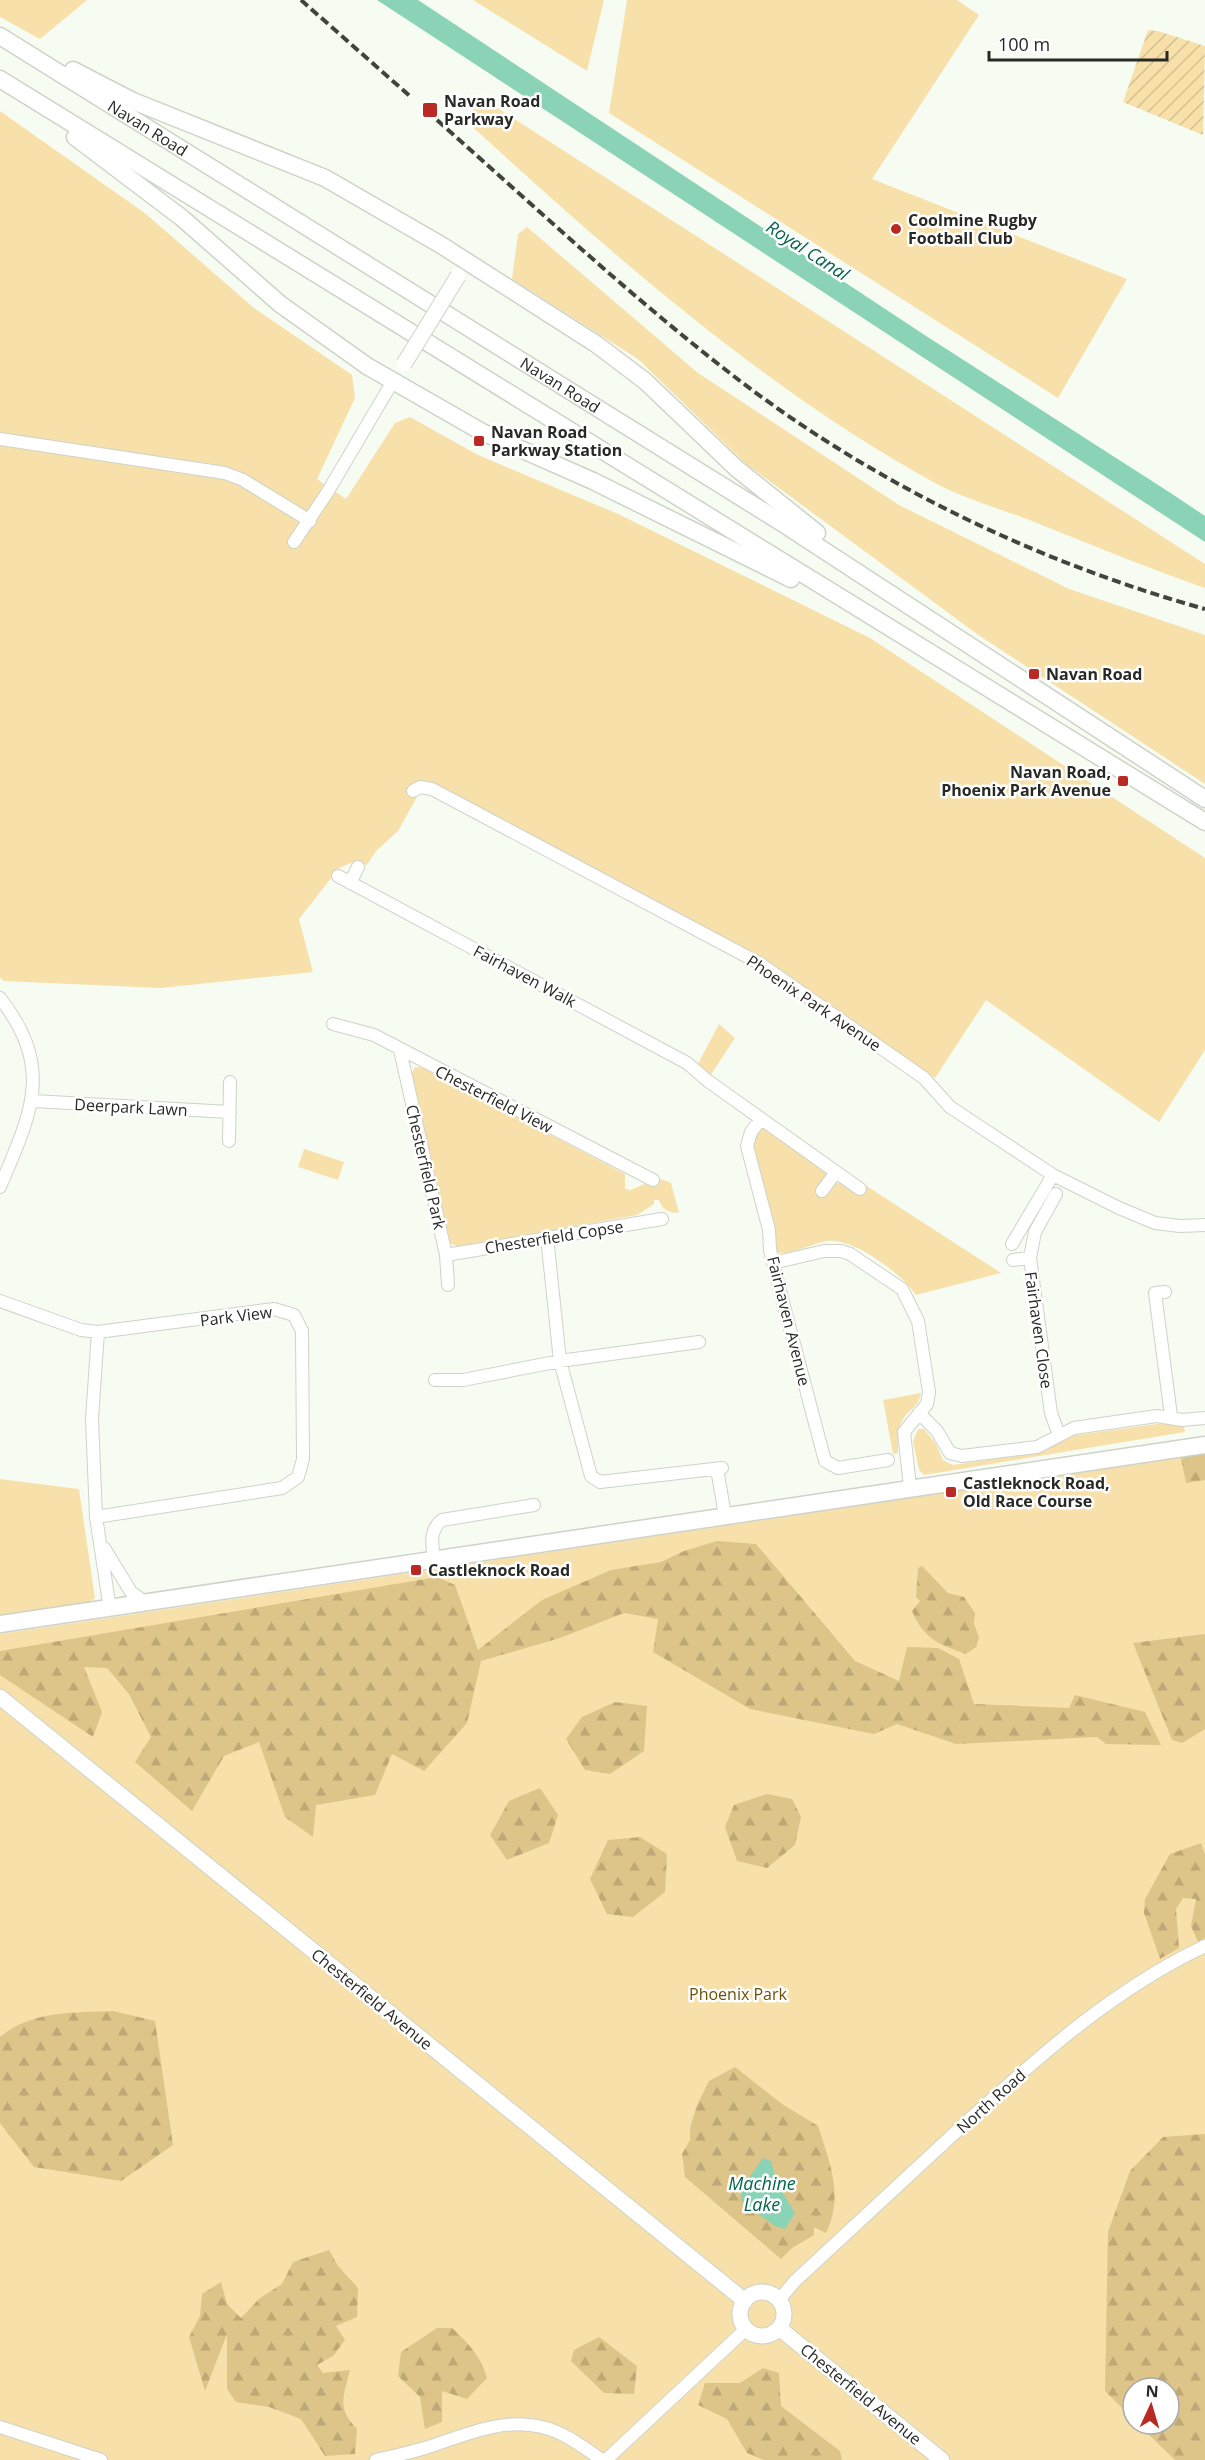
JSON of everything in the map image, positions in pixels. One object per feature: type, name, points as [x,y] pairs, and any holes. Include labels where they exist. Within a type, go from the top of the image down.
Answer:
[{"type":"main road","points":[[0,35],[133,101],[325,178],[468,262],[596,344],[645,381],[736,468],[799,520],[992,658]]},
{"type":"main road","name":"Navan Road","points":[[0,35],[782,522],[1205,799]]},
{"type":"main road","name":"Navan Road","points":[[0,79],[1205,822]]},
{"type":"main road","points":[[0,85],[132,178],[280,304],[351,356],[482,432],[714,539],[943,660]]},
{"type":"main road","points":[[0,1624],[1205,1444]]},
{"type":"street","points":[[294,542],[310,521],[393,381],[468,262]]},
{"type":"street","points":[[0,439],[225,473],[243,480],[310,521]]},
{"type":"street","name":"Phoenix Park Avenue","points":[[413,791],[420,787],[432,789],[759,963],[924,1078],[950,1107],[1053,1175],[1155,1223],[1180,1226],[1205,1225]]},
{"type":"street","name":"Fairhaven Walk","points":[[358,867],[344,880],[687,1062],[708,1081],[761,1119]]},
{"type":"street","points":[[0,998],[11,1012],[31,1053],[33,1101],[0,1187]]},
{"type":"street","name":"Chesterfield View","points":[[333,1024],[362,1029],[653,1180]]},
{"type":"street","name":"Chesterfield Park","points":[[400,1050],[446,1255],[448,1285]]},
{"type":"street","points":[[230,1082],[230,1142]]},
{"type":"street","name":"Deerpark Lawn","points":[[33,1101],[230,1112]]},
{"type":"street","points":[[761,1119],[860,1189]]},
{"type":"street","name":"Fairhaven Avenue","points":[[761,1119],[752,1132],[747,1146],[769,1230],[773,1263],[825,1461],[830,1466],[838,1468],[888,1460]]},
{"type":"street","points":[[822,1191],[836,1172]]},
{"type":"street","points":[[1012,1244],[1053,1175]]},
{"type":"street","name":"Fairhaven Close","points":[[1056,1194],[1035,1232],[1030,1272],[1051,1413],[1059,1435]]},
{"type":"street","name":"Chesterfield Copse","points":[[446,1255],[662,1219]]},
{"type":"street","points":[[547,1237],[560,1361],[591,1476],[595,1480],[608,1481],[719,1468],[724,1515]]},
{"type":"street","points":[[773,1263],[824,1251],[841,1251],[850,1254],[902,1289],[918,1321],[929,1392],[927,1404],[904,1432],[910,1487]]},
{"type":"street","points":[[1013,1260],[1030,1258]]},
{"type":"street","points":[[1164,1292],[1155,1293],[1171,1416]]},
{"type":"street","points":[[0,1301],[81,1330],[98,1332],[92,1419],[96,1517],[110,1609]]},
{"type":"street","name":"Park View","points":[[96,1517],[282,1488],[298,1478],[303,1459],[302,1331],[294,1314],[274,1310],[98,1332]]},
{"type":"street","points":[[435,1380],[491,1376],[560,1361],[699,1342]]},
{"type":"street","points":[[919,1413],[937,1431],[945,1447],[955,1455],[1037,1447],[1047,1444],[1074,1428],[1171,1416],[1182,1420],[1205,1418]]},
{"type":"street","points":[[434,1560],[432,1537],[434,1526],[442,1520],[534,1505]]},
{"type":"street","points":[[100,1542],[131,1592],[146,1603]]},
{"type":"street","name":"Chesterfield Avenue","points":[[0,1697],[745,2301]]},
{"type":"street","name":"North Road","points":[[779,2300],[795,2281],[1010,2083],[1084,2019],[1123,1991],[1175,1960],[1205,1946]]},
{"type":"street","points":[[762,2292],[779,2300],[784,2317],[779,2328],[774,2332],[761,2335],[746,2329],[740,2313],[745,2301],[762,2292]]},
{"type":"street","name":"Chesterfield Avenue","points":[[779,2328],[942,2460]]},
{"type":"street","points":[[376,2460],[423,2449],[480,2429],[512,2424],[551,2430],[569,2438],[604,2460],[746,2329]]},
{"type":"street","points":[[0,2427],[101,2460]]},
{"type":"green space","points":[[0,0],[87,0],[40,39],[0,17]]},
{"type":"green space","points":[[473,0],[604,0],[587,71]]},
{"type":"green space","name":"Coolmine Rugby Football Club","points":[[627,0],[957,0],[979,15],[872,179],[1127,279],[1058,398],[609,113]]},
{"type":"green space","points":[[1148,30],[1205,46],[1203,135],[1123,102]]},
{"type":"green space","points":[[482,98],[1205,564],[1205,588],[935,483],[809,405],[690,316],[633,269],[466,121]]},
{"type":"green space","points":[[0,111],[146,214],[254,308],[352,375],[355,398],[317,479],[346,499],[395,423],[410,417],[478,455],[618,514],[870,638],[1205,858],[1205,1050],[1159,1122],[986,1000],[935,1078],[762,959],[434,785],[410,789],[417,797],[398,831],[376,851],[367,865],[356,861],[339,868],[299,919],[313,972],[161,988],[3,981],[0,977]]},
{"type":"green space","points":[[527,227],[698,373],[899,505],[1069,589],[1205,635],[1205,784],[977,634],[745,463],[638,359],[512,279],[518,234]]},
{"type":"green space","points":[[719,1024],[735,1038],[710,1076],[698,1064]]},
{"type":"green space","points":[[415,1067],[424,1068],[625,1174],[625,1189],[631,1190],[644,1184],[656,1187],[661,1179],[671,1183],[679,1213],[666,1210],[659,1200],[654,1200],[654,1204],[637,1215],[459,1247],[449,1243],[410,1077]]},
{"type":"green space","points":[[763,1128],[826,1172],[834,1184],[842,1182],[856,1191],[865,1185],[1001,1273],[916,1295],[900,1277],[876,1259],[838,1241],[827,1241],[790,1252],[778,1253],[775,1250],[767,1198],[752,1144],[759,1130]]},
{"type":"green space","points":[[304,1149],[344,1162],[338,1180],[298,1167]]},
{"type":"green space","points":[[921,1393],[917,1403],[902,1420],[898,1453],[893,1454],[883,1400]]},
{"type":"green space","points":[[1164,1423],[1184,1427],[1185,1432],[924,1475],[919,1470],[913,1441],[918,1429],[924,1429],[936,1444],[943,1460],[953,1465],[1043,1452],[1070,1436]]},
{"type":"green space","name":"Phoenix Park","points":[[1205,1454],[1205,2460],[0,2460],[0,1634]]},
{"type":"green space","points":[[1205,1454],[1205,1480],[1186,1483],[1181,1458]]},
{"type":"green space","points":[[0,1479],[79,1489],[95,1598],[88,1603],[0,1616]]},
{"type":"green space","points":[[717,1541],[756,1544],[855,1661],[899,1681],[907,1647],[938,1648],[959,1659],[974,1704],[1069,1708],[1075,1695],[1145,1712],[1161,1745],[1106,1744],[1097,1737],[956,1744],[897,1724],[874,1734],[750,1709],[653,1652],[658,1619],[624,1613],[560,1638],[481,1661],[467,1723],[424,1771],[392,1754],[375,1795],[316,1805],[313,1837],[285,1817],[259,1742],[224,1756],[192,1811],[135,1762],[151,1737],[129,1694],[107,1668],[84,1667],[102,1712],[93,1737],[0,1675],[0,1651],[437,1577],[455,1585],[478,1650],[542,1600],[611,1570],[661,1562],[684,1551]]},
{"type":"green space","points":[[922,1566],[948,1593],[964,1597],[975,1613],[974,1624],[979,1637],[976,1647],[966,1654],[933,1639],[922,1628],[912,1611],[920,1601],[916,1597],[918,1568]]},
{"type":"green space","points":[[1205,1634],[1205,1729],[1182,1743],[1172,1740],[1133,1643]]},
{"type":"green space","points":[[615,1702],[647,1706],[644,1751],[610,1774],[585,1770],[566,1739],[582,1717]]},
{"type":"green space","points":[[540,1788],[558,1815],[549,1843],[507,1860],[490,1835],[509,1801]]},
{"type":"green space","points":[[767,1794],[792,1799],[801,1817],[795,1845],[767,1868],[737,1861],[725,1827],[734,1805]]},
{"type":"green space","points":[[640,1837],[667,1854],[665,1892],[633,1917],[607,1914],[590,1879],[608,1840]]},
{"type":"green space","points":[[1201,1843],[1205,1854],[1205,1938],[1198,1942],[1191,1926],[1196,1899],[1183,1898],[1176,1909],[1179,1948],[1160,1959],[1144,1913],[1145,1899],[1170,1854]]},
{"type":"green space","points":[[113,2011],[155,2021],[173,2145],[121,2181],[34,2167],[0,2123],[0,2037],[13,2028],[39,2017]]},
{"type":"green space","points":[[735,2067],[782,2104],[818,2126],[831,2167],[835,2192],[834,2206],[826,2233],[814,2227],[814,2235],[792,2248],[781,2259],[685,2177],[682,2154],[690,2140],[690,2128],[697,2105],[709,2081]]},
{"type":"green space","points":[[1205,2134],[1205,2460],[1175,2460],[1150,2436],[1181,2436],[1181,2376],[1121,2376],[1121,2407],[1105,2391],[1108,2232],[1130,2171],[1163,2137]]},
{"type":"green space","points":[[329,2250],[338,2266],[358,2288],[357,2317],[336,2326],[345,2340],[333,2356],[317,2365],[323,2373],[350,2370],[343,2401],[346,2415],[357,2429],[355,2454],[325,2456],[301,2419],[269,2407],[236,2402],[227,2389],[227,2334],[205,2391],[189,2337],[200,2316],[202,2294],[221,2282],[227,2304],[241,2318],[260,2298],[282,2284],[293,2262]]},
{"type":"green space","points":[[437,2328],[452,2328],[463,2339],[478,2356],[487,2378],[467,2399],[442,2391],[442,2422],[425,2429],[420,2397],[398,2376],[401,2352]]},
{"type":"green space","points":[[599,2337],[637,2366],[634,2394],[604,2393],[571,2361],[574,2350]]},
{"type":"green space","points":[[763,2368],[779,2373],[781,2406],[840,2451],[842,2460],[764,2460],[747,2453],[727,2419],[698,2405],[705,2383],[740,2383]]},
{"type":"water","name":"Royal Canal","points":[[377,0],[418,0],[923,334],[1205,516],[1205,542]]},
{"type":"water","name":"Machine Lake","points":[[763,2158],[771,2161],[777,2183],[795,2213],[785,2229],[775,2226],[741,2201],[741,2189]]},
{"type":"railway","points":[[301,0],[412,98]]},
{"type":"railway","points":[[437,120],[582,250],[693,344],[784,413],[840,450],[897,483],[1017,542],[1079,568],[1205,609]]},
{"type":"place","name":"Navan Road Parkway","points":[[430,110]]},
{"type":"place","name":"Coolmine Rugby Football Club","points":[[896,229]]},
{"type":"place","name":"Navan Road Parkway Station","points":[[479,441]]},
{"type":"place","name":"Navan Road","points":[[1034,674]]},
{"type":"place","name":"Navan Road, Phoenix Park Avenue","points":[[1123,781]]},
{"type":"place","name":"Castleknock Road, Old Race Course","points":[[951,1492]]},
{"type":"place","name":"Castleknock Road","points":[[416,1570]]}]
